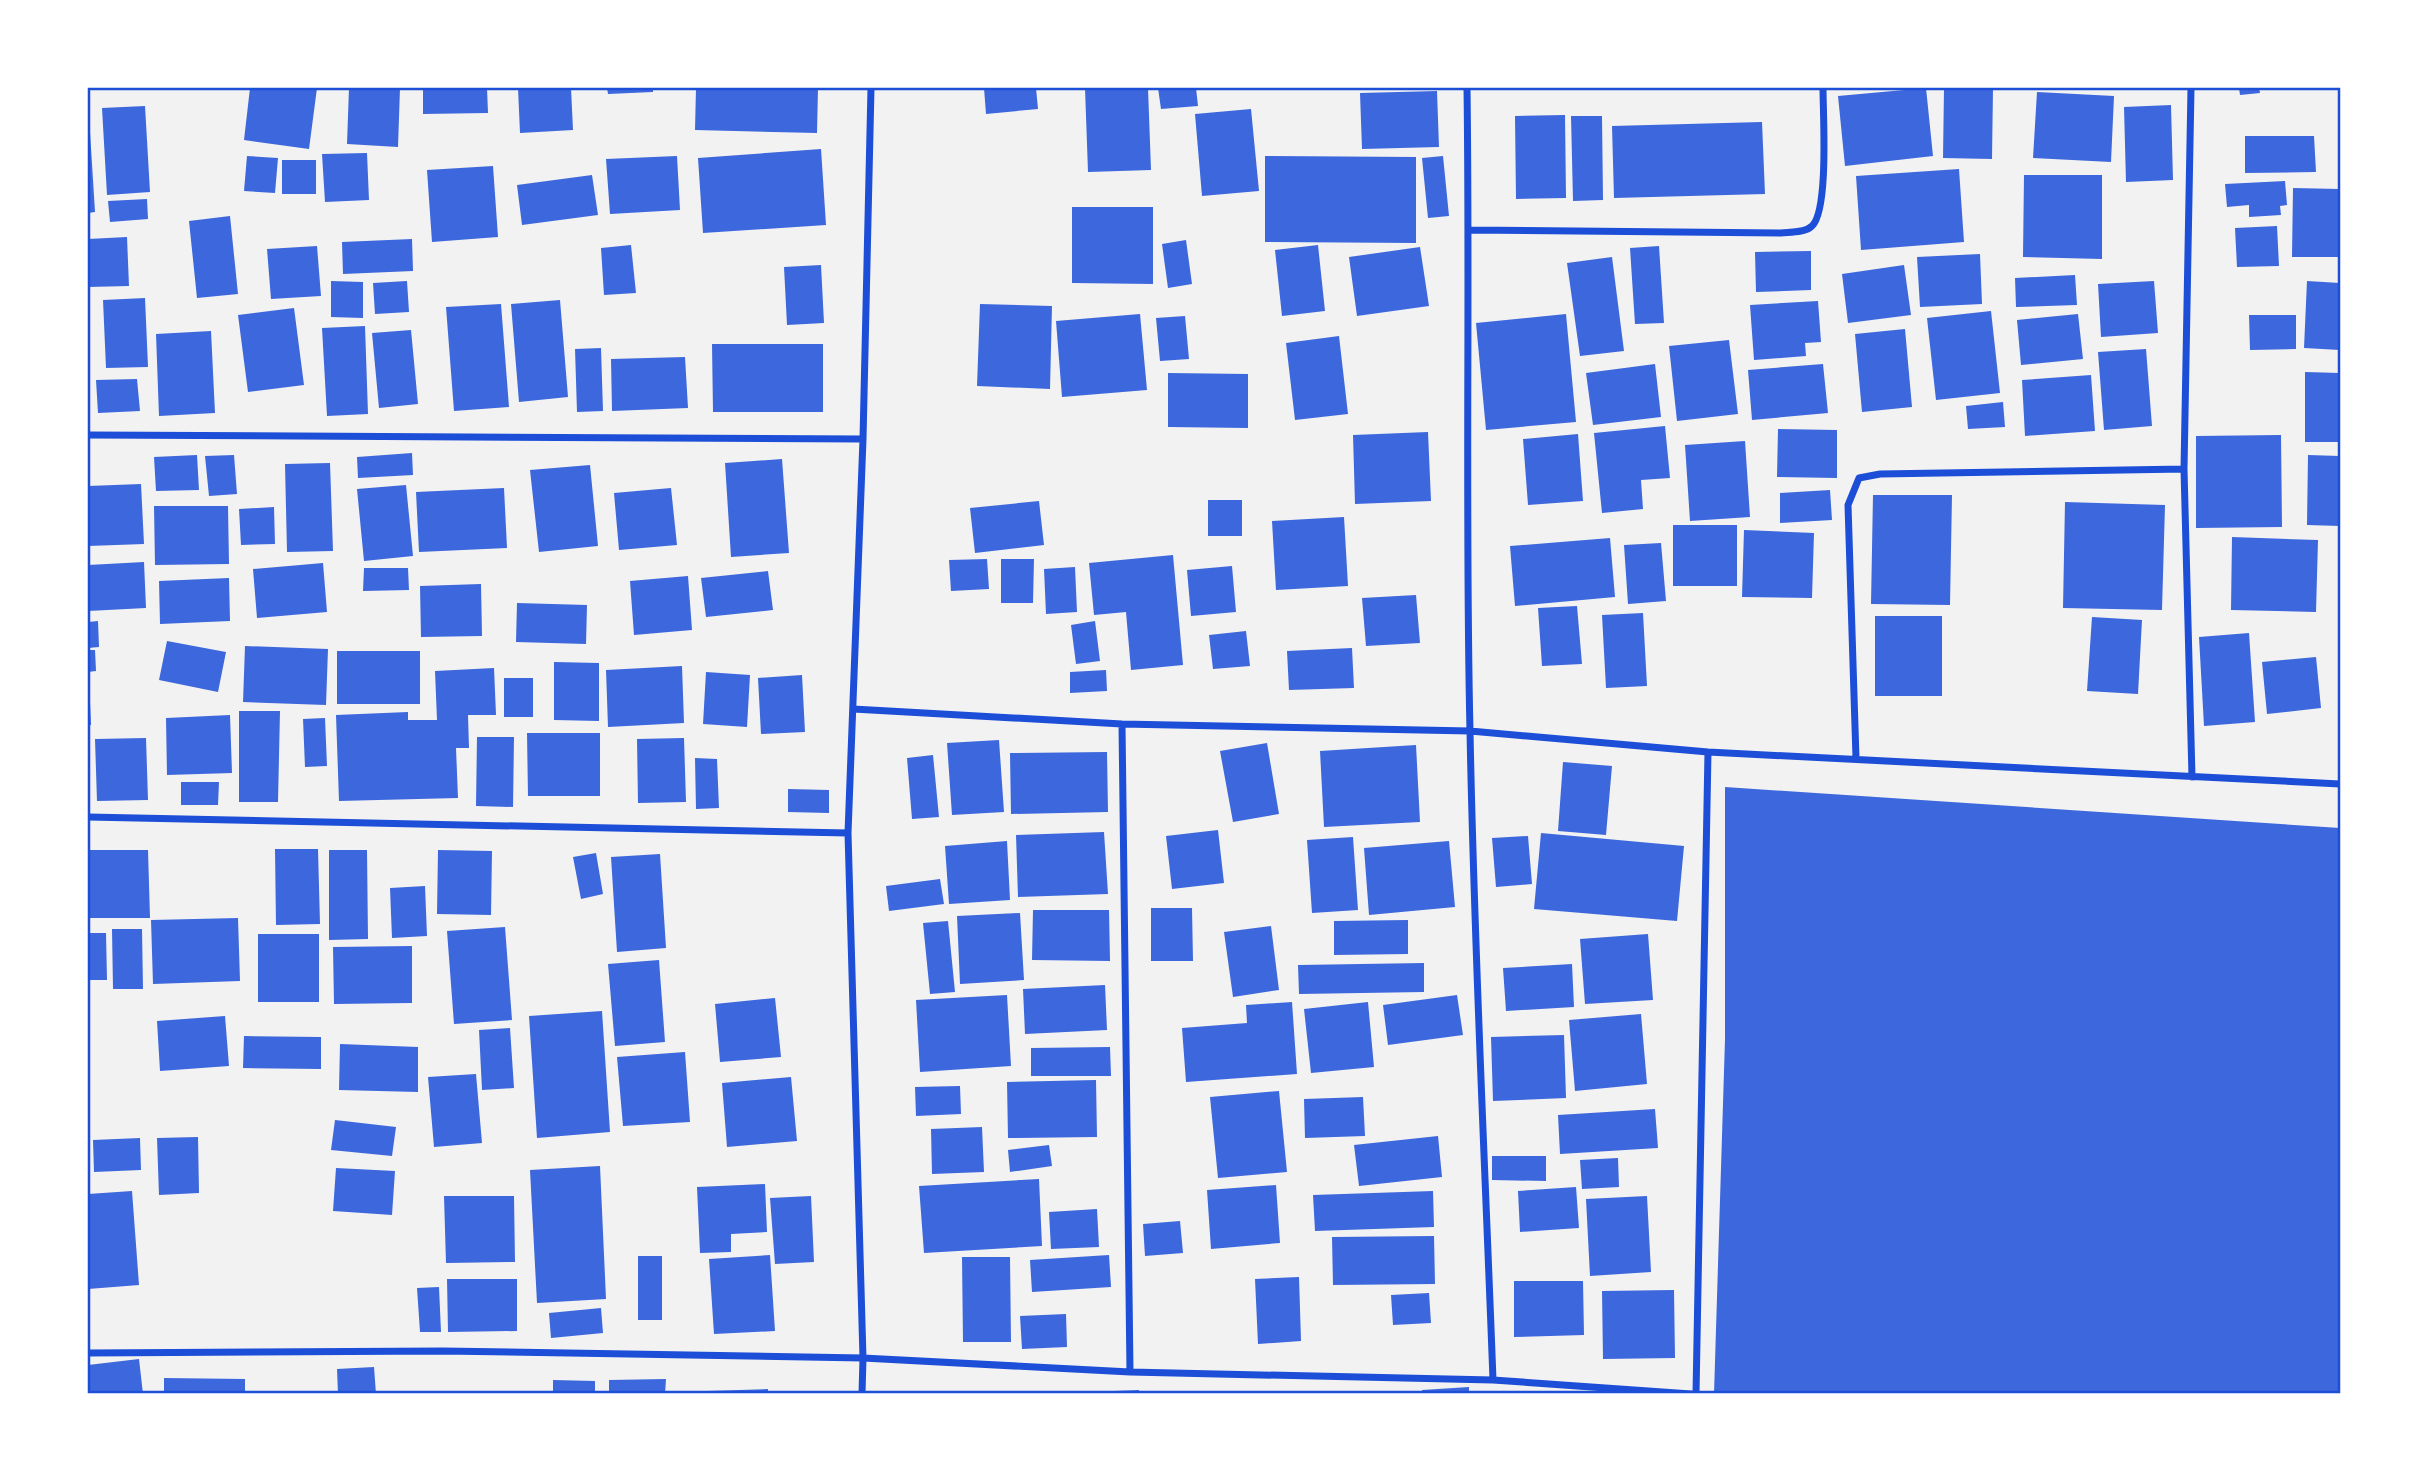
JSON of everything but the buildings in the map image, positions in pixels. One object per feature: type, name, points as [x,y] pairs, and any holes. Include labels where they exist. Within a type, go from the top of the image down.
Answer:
[{"type":"street","points":[[862,1394],[848,833],[863,439],[871,88]]},
{"type":"street","points":[[1466,88],[1469,230],[1466,333],[1470,731],[1493,1380]]},
{"type":"street","points":[[1469,230],[1780,233],[1807,230],[1818,218],[1823,197],[1823,88]]},
{"type":"street","points":[[2191,88],[2184,469],[2192,777]]},
{"type":"street","points":[[88,435],[863,439]]},
{"type":"street","points":[[1856,758],[1848,505],[1859,478],[1880,474],[2184,469]]},
{"type":"street","points":[[853,709],[1122,724],[1470,731],[1709,752],[2340,784]]},
{"type":"street","points":[[1122,724],[1130,1372]]},
{"type":"street","points":[[88,1353],[443,1351],[863,1358],[1130,1372],[1493,1380],[1694,1394],[1709,752]]},
{"type":"street","points":[[88,817],[848,833]]}]
